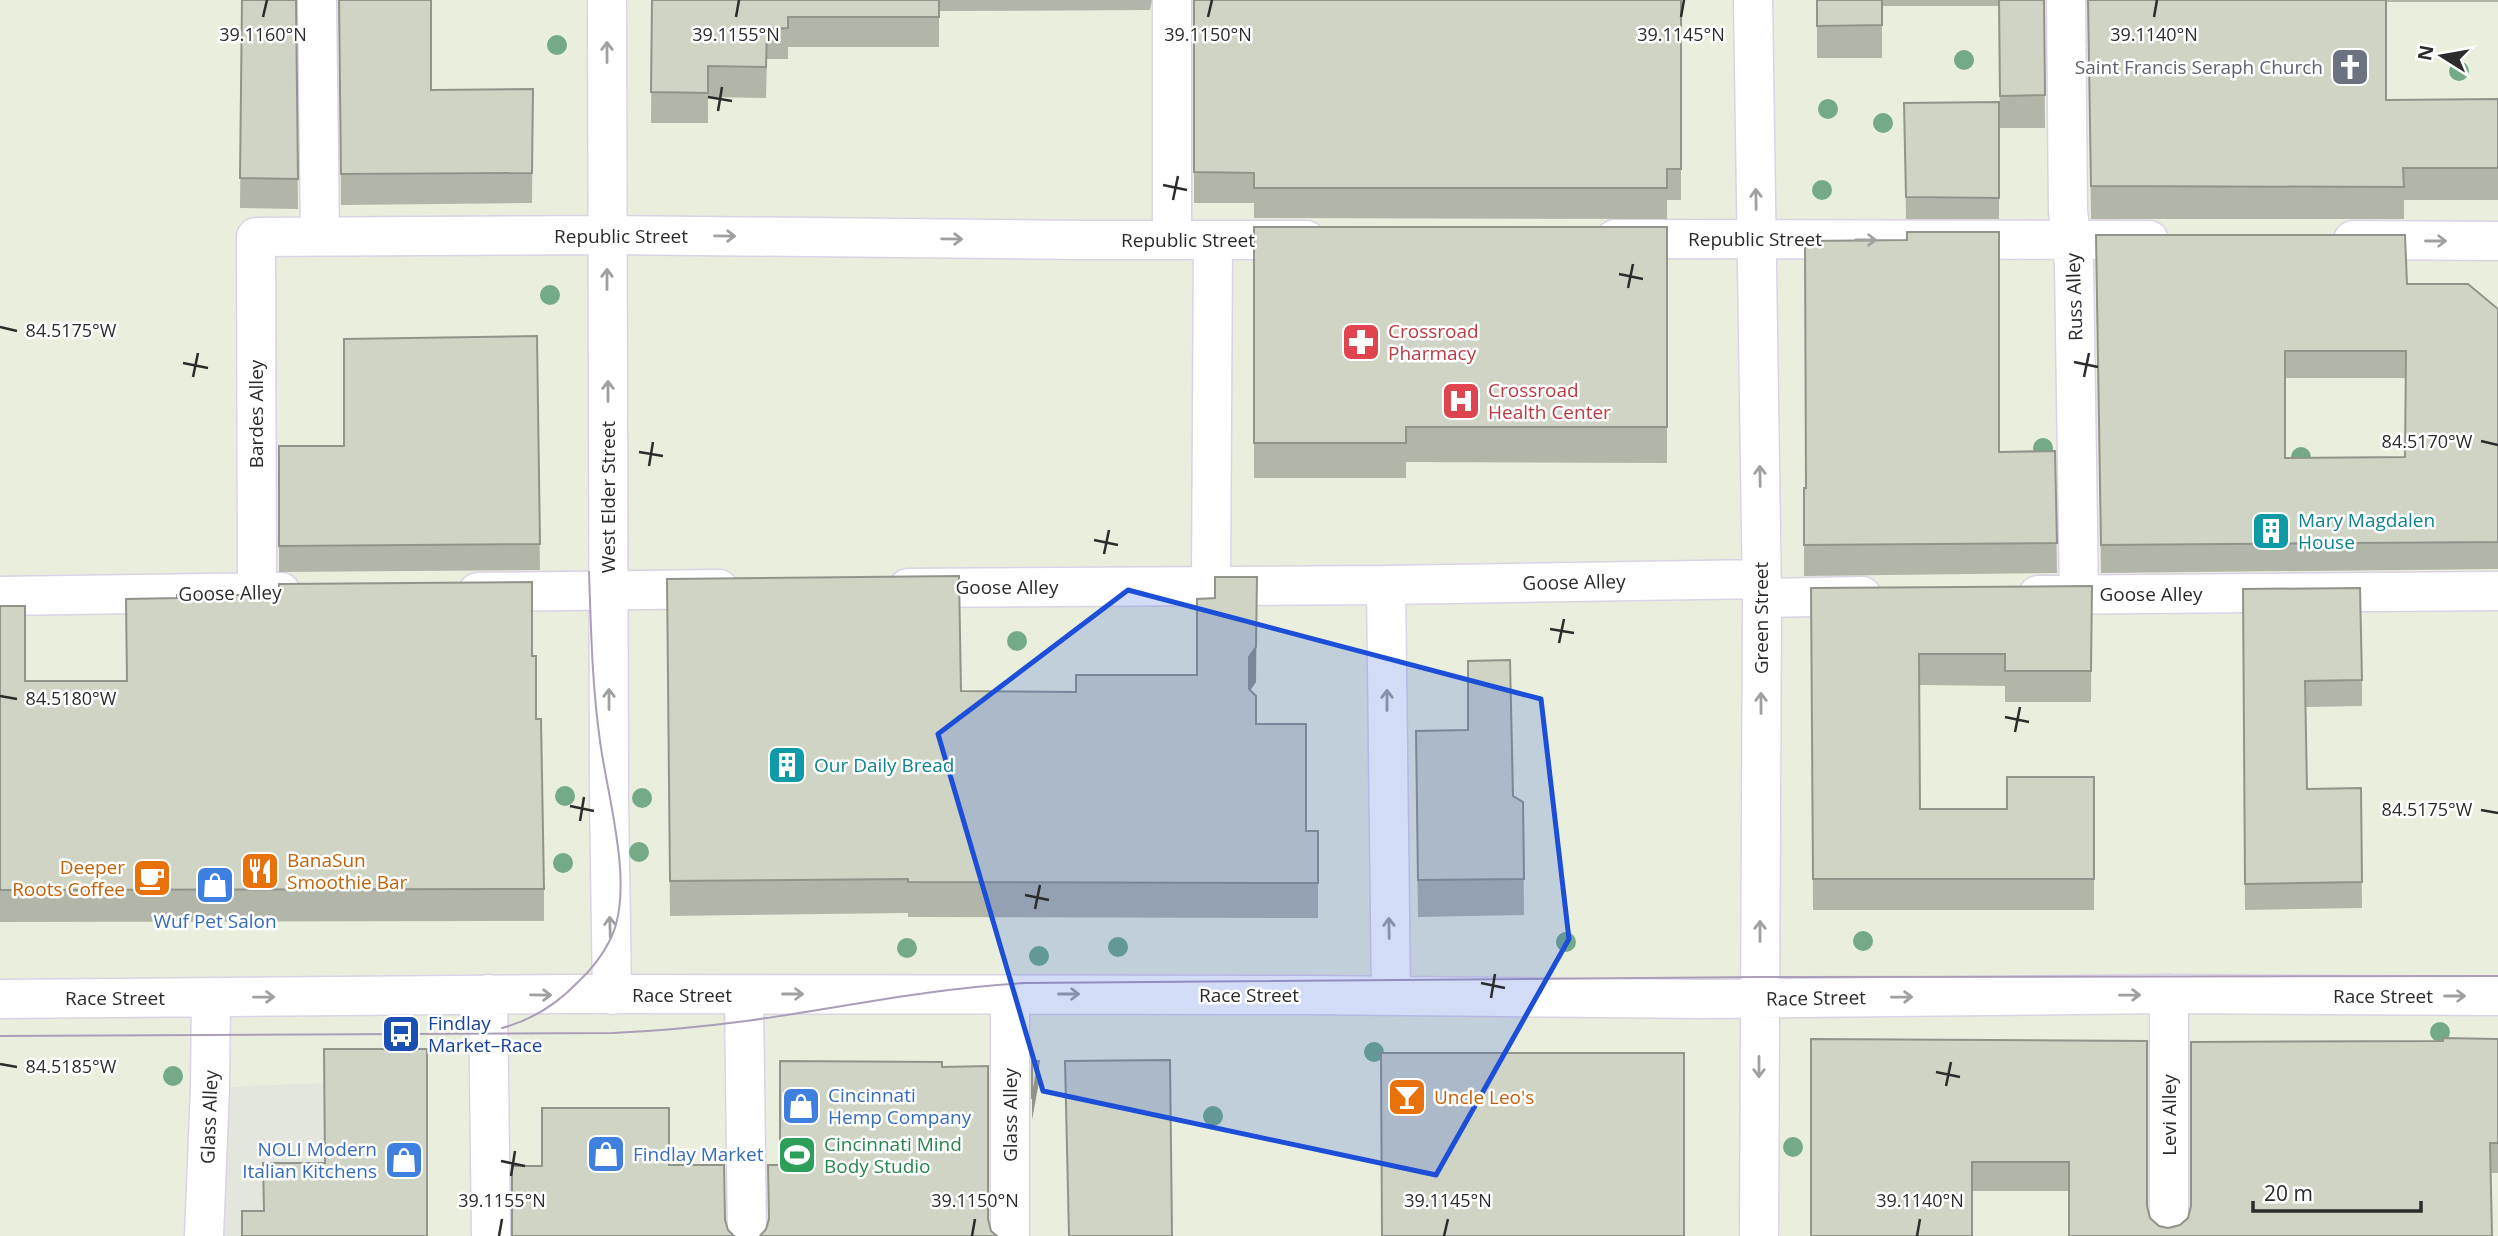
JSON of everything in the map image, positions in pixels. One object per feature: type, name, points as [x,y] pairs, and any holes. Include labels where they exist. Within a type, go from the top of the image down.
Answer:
[{"type":"street","points":[[317,0],[320,236]]},
{"type":"street","name":"West Elder Street","points":[[607,0],[612,995]]},
{"type":"street","points":[[1172,0],[1172,240]]},
{"type":"street","name":"Green Street","points":[[1753,0],[1762,589],[1759,1236]]},
{"type":"street","name":"Russ Alley","points":[[2066,0],[2068,211],[2074,264],[2079,595]]},
{"type":"street","name":"Republic Street","points":[[257,237],[607,235],[1339,240]]},
{"type":"street","name":"Bardes Alley","points":[[257,237],[257,592]]},
{"type":"street","name":"Republic Street","points":[[1576,239],[2181,240]]},
{"type":"street","points":[[1211,586],[1213,240]]},
{"type":"street","points":[[2319,240],[2498,241]]},
{"type":"street","points":[[1386,585],[1391,996]]},
{"type":"street","name":"Goose Alley","points":[[878,588],[1386,585],[1762,589],[1900,596]]},
{"type":"street","points":[[448,592],[752,589]]},
{"type":"street","name":"Goose Alley","points":[[2010,595],[2498,591]]},
{"type":"street","name":"Goose Alley","points":[[0,596],[312,592]]},
{"type":"street","name":"Race Street","points":[[0,999],[1010,994],[1761,999],[2169,994],[2498,996]]},
{"type":"street","name":"Glass Alley","points":[[1010,994],[1010,1236]]},
{"type":"street","name":"Levi Alley","points":[[2169,994],[2169,1236]]},
{"type":"street","points":[[488,995],[491,1236]]},
{"type":"street","points":[[744,995],[747,1236]]},
{"type":"street","name":"Glass Alley","points":[[204,1236],[211,998]]},
{"type":"highlighted area","points":[[1128,590],[1541,699],[1569,939],[1436,1175],[1043,1091],[938,734]]},
{"type":"shaded area","points":[[324,1083],[325,1197],[264,1236],[204,1236],[210,1088]]},
{"type":"building","points":[[242,0],[296,0],[298,179],[240,178]]},
{"type":"building","points":[[339,0],[431,0],[431,90],[533,89],[532,173],[341,174]]},
{"type":"building","points":[[652,0],[939,0],[939,17],[788,17],[788,28],[767,29],[766,67],[708,66],[708,93],[651,92]]},
{"type":"building","points":[[1194,0],[1681,0],[1681,169],[1667,169],[1667,188],[1254,188],[1254,173],[1194,172]]},
{"type":"building","points":[[1817,0],[1882,0],[1882,25],[1817,26]]},
{"type":"building","points":[[1999,0],[2044,0],[2045,95],[2000,96]]},
{"type":"building","points":[[2088,0],[2386,0],[2386,100],[2498,99],[2498,168],[2403,168],[2404,187],[2091,186]]},
{"type":"building","points":[[1999,102],[1999,198],[1906,197],[1904,103]]},
{"type":"building","name":"Crossroad Health Center","points":[[1254,227],[1667,227],[1667,427],[1406,427],[1406,443],[1254,443]]},
{"type":"building","points":[[1907,232],[1999,232],[1999,452],[2055,451],[2057,543],[1804,545],[1805,241],[1907,240]]},
{"type":"building","points":[[2096,235],[2405,235],[2407,284],[2468,284],[2498,309],[2498,542],[2101,545]],"holes":[[[2285,351],[2406,351],[2405,457],[2285,458]]]},
{"type":"building","points":[[537,336],[540,544],[279,546],[279,446],[344,446],[344,339]]},
{"type":"building","points":[[959,576],[961,691],[1076,692],[1076,675],[1197,675],[1197,599],[1215,598],[1215,577],[1257,577],[1256,647],[1249,657],[1249,689],[1256,696],[1256,724],[1306,724],[1306,831],[1318,831],[1318,883],[908,882],[908,879],[670,881],[667,579]]},
{"type":"building","points":[[532,582],[532,656],[536,656],[536,719],[541,719],[544,889],[0,890],[0,606],[25,606],[25,681],[127,681],[126,599],[177,598],[177,595],[279,595],[279,584]]},
{"type":"building","points":[[2092,586],[2091,671],[2005,671],[2005,654],[1919,654],[1920,809],[2007,809],[2007,777],[2094,777],[2094,879],[1813,879],[1811,588]]},
{"type":"building","points":[[2360,588],[2362,680],[2305,681],[2307,789],[2361,788],[2362,882],[2245,884],[2243,589]]},
{"type":"building","points":[[1510,660],[1513,796],[1523,802],[1524,879],[1418,880],[1416,731],[1468,730],[1468,661]]},
{"type":"building","points":[[2443,1038],[2498,1039],[2498,1143],[2490,1143],[2492,1236],[2069,1236],[2069,1162],[1972,1162],[1972,1236],[1811,1236],[1811,1039],[2147,1041],[2147,1206],[2150,1218],[2159,1226],[2168,1228],[2180,1225],[2188,1218],[2191,1206],[2191,1042],[2443,1041]]},
{"type":"building","points":[[324,1049],[427,1049],[427,1236],[242,1236],[242,1211],[264,1211],[263,1163],[325,1163]]},
{"type":"building","points":[[1381,1053],[1684,1053],[1684,1236],[1382,1236]]},
{"type":"building","points":[[1170,1060],[1172,1236],[1069,1236],[1065,1061]]},
{"type":"building","points":[[780,1061],[942,1062],[942,1067],[988,1066],[988,1219],[991,1231],[997,1236],[760,1236],[769,1219],[768,1165],[780,1165]]},
{"type":"building","points":[[1032,1061],[1039,1061],[1032,1099]]},
{"type":"building","name":"Findlay Market","points":[[542,1108],[669,1108],[669,1165],[724,1165],[725,1220],[728,1230],[734,1236],[512,1236],[512,1166],[542,1166]]},
{"type":"tram line","points":[[502,1028],[534,1016],[570,990],[600,957],[610,940],[617,919],[620,869],[597,720],[589,572]]},
{"type":"tram line","points":[[0,1036],[613,1033],[729,1023],[920,994],[1025,983],[1760,977],[2498,976]]},
{"type":"place","name":"Saint Francis Seraph Church","points":[[2350,67]]},
{"type":"place","name":"Crossroad Pharmacy","points":[[1361,342]]},
{"type":"place","name":"Crossroad Health Center","points":[[1461,401]]},
{"type":"place","name":"Mary Magdalen House","points":[[2271,531]]},
{"type":"place","name":"Our Daily Bread","points":[[787,765]]},
{"type":"place","name":"BanaSun Smoothie Bar","points":[[260,871]]},
{"type":"place","name":"Deeper Roots Coffee","points":[[152,878]]},
{"type":"place","name":"Wuf Pet Salon","points":[[215,885]]},
{"type":"place","name":"Findlay Market–Race","points":[[401,1034]]},
{"type":"place","name":"Uncle Leo's","points":[[1407,1097]]},
{"type":"place","name":"Cincinnati Hemp Company","points":[[801,1106]]},
{"type":"place","name":"Findlay Market","points":[[606,1154]]},
{"type":"place","name":"Cincinnati Mind Body Studio","points":[[797,1155]]},
{"type":"place","name":"NOLI Modern Italian Kitchens","points":[[404,1160]]}]
